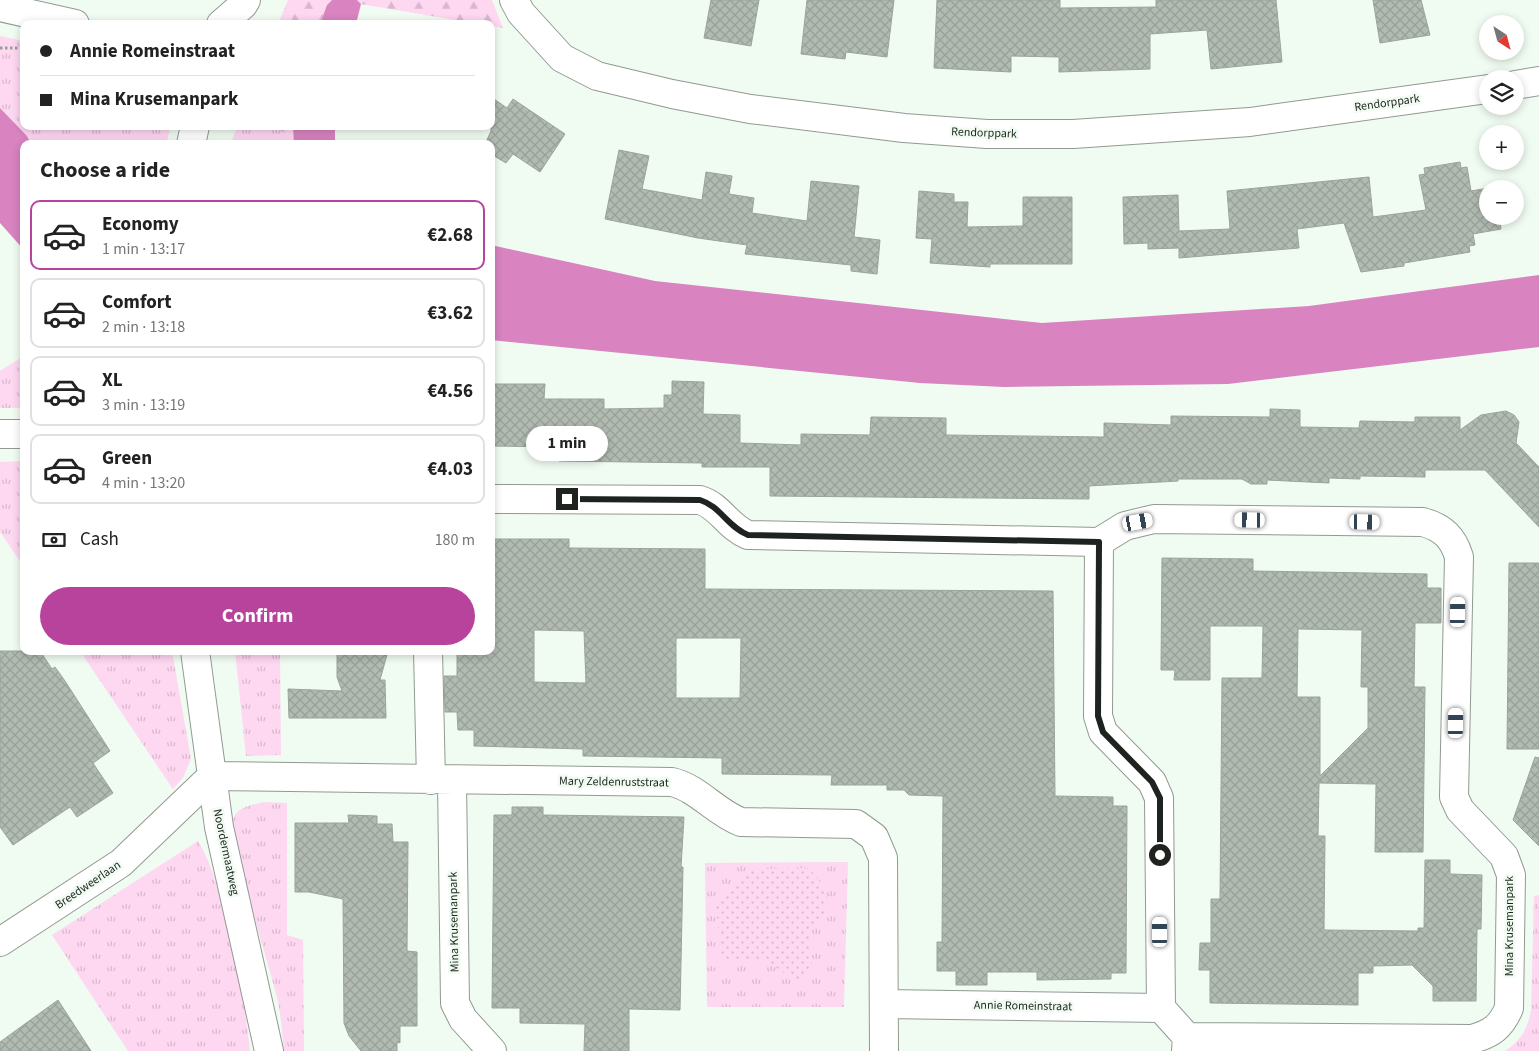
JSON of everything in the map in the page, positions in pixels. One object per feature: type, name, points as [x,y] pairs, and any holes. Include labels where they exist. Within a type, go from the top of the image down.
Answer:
[{"type":"street","points":[[226,20],[246,0]]},
{"type":"street","name":"Rendorppark","points":[[514,0],[521,13],[562,58],[597,76],[672,94],[750,109],[904,128],[987,134],[1073,134],[1250,122],[1479,90]]},
{"type":"street","points":[[0,7],[57,20]]},
{"type":"street","points":[[1524,84],[1539,81]]},
{"type":"street","points":[[0,434],[20,434]]},
{"type":"street","points":[[495,499],[700,500],[711,504],[736,530],[748,535],[1099,542],[1098,716],[1103,732],[1152,782],[1160,798],[1161,1008],[1186,1044]]},
{"type":"street","name":"Mina Krusemanpark","points":[[1099,542],[1125,526],[1154,519],[1423,522],[1445,532],[1455,543],[1459,557],[1454,797],[1460,810],[1504,856],[1511,875],[1509,1008],[1504,1020],[1496,1029],[1472,1039],[1186,1044]]},
{"type":"street","name":"Noordermaatweg","points":[[196,655],[219,827],[269,1051]]},
{"type":"street","name":"Mina Krusemanpark","points":[[428,655],[441,780],[455,1003],[463,1020],[492,1051]]},
{"type":"street","name":"Mary Zeldenruststraat","points":[[212,776],[672,782],[684,785],[726,817],[741,822],[856,824],[874,837],[883,858],[884,1051]]},
{"type":"street","name":"Breedweerlaan","points":[[0,942],[122,863],[212,776]]},
{"type":"street","name":"Annie Romeinstraat","points":[[884,1004],[1161,1008]]},
{"type":"path","points":[[0,48],[20,48]]},
{"type":"green space","points":[[288,0],[332,0],[327,5],[321,20],[280,20]]},
{"type":"green space","points":[[357,0],[492,0],[503,28],[495,27],[495,20],[455,20],[361,4]]},
{"type":"green space","points":[[0,36],[20,40],[20,129],[0,108]]},
{"type":"green space","points":[[21,130],[170,130],[167,140],[29,140]]},
{"type":"green space","points":[[236,130],[279,130],[294,137],[294,140],[232,140]]},
{"type":"green space","points":[[279,130],[293,130],[294,137]]},
{"type":"green space","points":[[20,358],[20,408],[0,408],[0,371]]},
{"type":"green space","points":[[20,461],[20,561],[0,532],[0,462]]},
{"type":"green space","points":[[83,655],[173,655],[191,759],[183,778],[173,789]]},
{"type":"green space","points":[[235,655],[280,655],[281,755],[246,756]]},
{"type":"green space","points":[[264,802],[287,803],[287,935],[303,940],[304,1051],[284,1051],[278,1001],[237,848],[234,828],[236,813],[247,806]]},
{"type":"green space","points":[[198,841],[213,874],[222,908],[241,991],[250,1051],[128,1051],[52,935]]},
{"type":"green space","points":[[848,862],[844,1007],[707,1007],[705,863]]},
{"type":"green space","points":[[808,868],[816,876],[825,891],[827,907],[818,922],[809,930],[812,966],[800,984],[765,960],[721,960],[716,904],[754,869]]},
{"type":"green space","points":[[1539,895],[1539,1051],[1505,1051],[1519,1038],[1526,1028],[1530,1017],[1534,896]]},
{"type":"shaded area","points":[[332,0],[357,0],[361,4],[357,20],[321,20],[327,5]]},
{"type":"shaded area","points":[[0,108],[29,140],[20,140],[20,246],[0,223]]},
{"type":"shaded area","points":[[293,130],[335,130],[335,140],[294,140]]},
{"type":"shaded area","points":[[495,246],[655,281],[1042,323],[1309,306],[1539,275],[1539,347],[1228,384],[1004,387],[920,383],[495,340]]},
{"type":"building","points":[[711,0],[759,0],[751,46],[704,38]]},
{"type":"building","points":[[807,0],[894,0],[887,57],[846,52],[845,59],[801,54]]},
{"type":"building","points":[[937,0],[1060,0],[1060,8],[1156,7],[1156,0],[1276,0],[1282,62],[1211,69],[1207,30],[1150,34],[1150,69],[1059,72],[1059,57],[1011,56],[1011,72],[934,68]]},
{"type":"building","points":[[1373,0],[1421,0],[1430,35],[1380,43]]},
{"type":"building","points":[[513,99],[565,134],[540,172],[513,154],[506,163],[495,156],[495,140],[487,140],[491,131],[495,130],[495,100],[507,108]]},
{"type":"building","points":[[619,150],[649,156],[642,189],[702,200],[706,172],[732,176],[729,194],[754,198],[752,213],[807,221],[811,181],[859,186],[854,237],[880,240],[877,274],[851,271],[851,265],[745,254],[747,245],[698,238],[605,219]]},
{"type":"building","points":[[1460,162],[1461,168],[1467,167],[1471,191],[1479,190],[1479,225],[1500,225],[1501,229],[1473,234],[1475,245],[1469,246],[1470,252],[1404,263],[1404,266],[1361,272],[1344,223],[1297,229],[1299,248],[1179,258],[1179,248],[1148,249],[1148,243],[1124,244],[1123,197],[1178,195],[1179,231],[1230,229],[1227,191],[1369,177],[1373,217],[1426,210],[1419,175],[1425,174],[1424,168]]},
{"type":"building","points":[[919,191],[954,194],[954,202],[968,202],[967,227],[1023,226],[1023,197],[1072,197],[1072,264],[990,264],[990,267],[930,263],[932,239],[916,238]]},
{"type":"building","points":[[672,381],[704,382],[703,414],[740,415],[740,443],[801,445],[801,434],[870,435],[871,417],[946,418],[946,435],[1104,437],[1104,423],[1171,425],[1171,416],[1270,417],[1270,409],[1300,410],[1300,427],[1359,428],[1360,421],[1415,422],[1415,417],[1460,417],[1460,430],[1481,415],[1506,411],[1514,415],[1519,422],[1516,443],[1539,467],[1539,527],[1485,470],[1425,470],[1425,477],[1360,476],[1360,479],[1329,478],[1329,483],[1267,480],[1267,484],[1251,484],[1242,479],[1178,479],[1178,481],[1089,486],[1089,499],[770,496],[770,467],[702,467],[702,463],[559,461],[559,447],[495,446],[495,384],[545,384],[544,399],[604,399],[604,409],[664,408],[664,395],[672,395]]},
{"type":"building","points":[[495,539],[569,539],[569,548],[705,549],[705,589],[1053,591],[1055,796],[1113,797],[1113,806],[1127,806],[1126,973],[1111,973],[1111,979],[1037,980],[1037,972],[987,972],[987,985],[956,985],[956,971],[937,971],[937,942],[942,942],[943,796],[909,795],[904,790],[887,790],[887,785],[831,785],[832,775],[722,774],[722,758],[583,756],[583,749],[474,746],[474,730],[458,730],[457,712],[445,712],[444,676],[457,676],[457,655],[495,655]],"holes":[[[534,630],[584,631],[586,683],[534,682]],[[676,638],[741,638],[740,698],[676,698]]]},
{"type":"building","points":[[1162,558],[1253,559],[1253,571],[1427,574],[1427,588],[1441,588],[1441,623],[1415,623],[1414,687],[1425,687],[1423,852],[1375,852],[1376,784],[1319,783],[1318,836],[1325,836],[1324,930],[1418,931],[1418,928],[1424,928],[1425,860],[1450,860],[1450,874],[1482,875],[1481,929],[1477,929],[1476,1001],[1433,1001],[1433,986],[1412,965],[1373,966],[1373,973],[1358,973],[1358,1005],[1210,1003],[1210,970],[1199,970],[1200,943],[1211,943],[1211,899],[1220,899],[1222,678],[1262,678],[1263,626],[1210,626],[1210,680],[1174,680],[1175,670],[1161,670]],"holes":[[[1298,629],[1362,630],[1361,687],[1368,687],[1368,728],[1320,776],[1320,697],[1297,697]]]},
{"type":"building","points":[[1509,563],[1539,563],[1539,749],[1507,749]]},
{"type":"building","points":[[0,651],[20,651],[20,655],[43,655],[52,669],[55,667],[65,681],[110,751],[93,763],[113,793],[77,817],[70,807],[13,845],[0,827]]},
{"type":"building","points":[[337,655],[387,655],[380,680],[385,680],[386,718],[289,718],[288,689],[342,691],[337,677]]},
{"type":"building","points":[[1535,757],[1539,758],[1539,846],[1513,820]]},
{"type":"building","points":[[512,807],[543,807],[543,815],[684,817],[681,867],[683,867],[680,1010],[629,1009],[629,1051],[584,1051],[585,1024],[520,1023],[520,1008],[492,1008],[494,815],[512,815]]},
{"type":"building","points":[[348,815],[377,816],[377,824],[392,824],[393,842],[408,842],[407,951],[417,952],[417,1026],[400,1026],[400,1043],[397,1042],[397,1051],[361,1051],[349,1036],[344,1023],[343,899],[309,892],[295,892],[295,823],[349,823]]},
{"type":"building","points":[[58,1000],[91,1051],[0,1051],[0,1042]]},
{"type":"route","points":[[567,499],[700,500],[711,504],[736,530],[748,535],[1099,542],[1098,716],[1103,732],[1152,782],[1160,798],[1160,855]]}]
